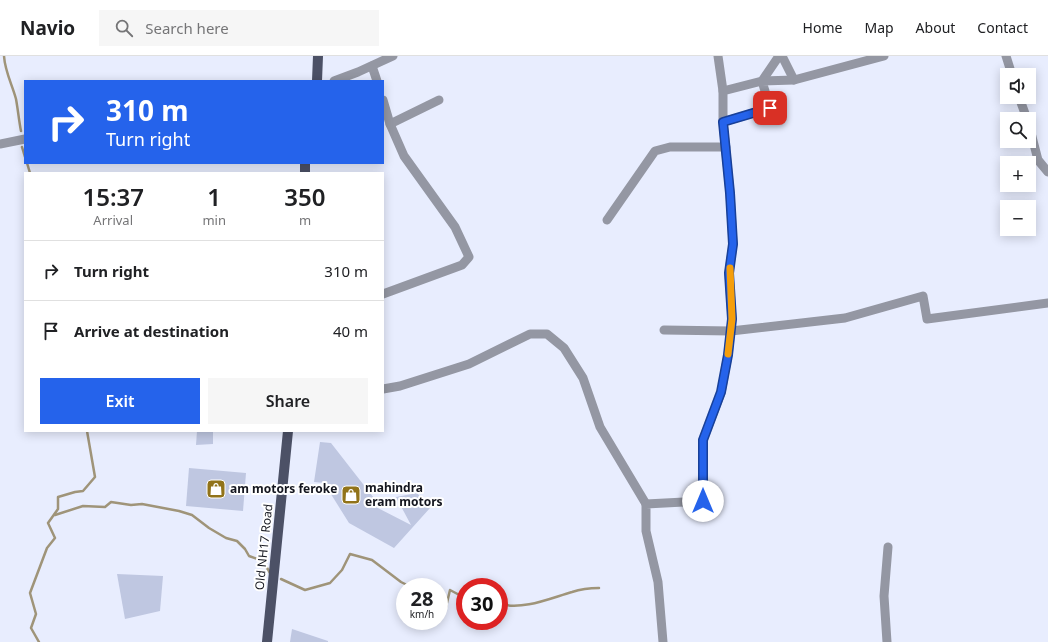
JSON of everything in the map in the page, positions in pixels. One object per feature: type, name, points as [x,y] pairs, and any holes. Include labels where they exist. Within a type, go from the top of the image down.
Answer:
[{"type":"main road","points":[[317,80],[318,56]]},
{"type":"main road","name":"Old NH17 Road","points":[[267,642],[288,432]]},
{"type":"street","points":[[337,80],[393,56]]},
{"type":"street","points":[[646,504],[703,501],[703,440],[721,392],[728,355],[732,319],[729,273],[733,244],[723,122],[723,91],[718,56]]},
{"type":"street","points":[[762,81],[780,56],[794,80]]},
{"type":"street","points":[[723,91],[762,81],[794,80],[884,56]]},
{"type":"street","points":[[1006,56],[1010,68]]},
{"type":"street","points":[[372,66],[377,80]]},
{"type":"street","points":[[723,122],[770,108],[762,81]]},
{"type":"street","points":[[390,124],[439,100]]},
{"type":"street","points":[[384,103],[390,124],[404,156],[455,227],[469,257],[462,265],[384,294]]},
{"type":"street","points":[[0,144],[24,139]]},
{"type":"street","points":[[607,220],[655,150],[670,147],[726,147]]},
{"type":"street","points":[[1035,148],[1038,160],[1048,172]]},
{"type":"street","points":[[664,330],[731,331],[845,318],[923,296],[927,319],[1048,303]]},
{"type":"street","points":[[384,389],[400,386],[469,364],[530,334],[547,334],[564,348],[583,378],[600,427],[646,504],[646,531],[658,582],[663,642]]},
{"type":"street","points":[[888,547],[884,596],[888,642]]},
{"type":"building","points":[[197,432],[213,432],[213,444],[196,445]]},
{"type":"building","name":"mahindra eram motors","points":[[320,442],[331,443],[377,502],[372,505],[411,525],[396,497],[417,493],[430,508],[394,548],[349,523],[324,483],[314,482]]},
{"type":"building","name":"am motors feroke","points":[[189,468],[246,473],[243,511],[186,506]]},
{"type":"building","points":[[117,574],[163,576],[160,611],[125,619]]},
{"type":"building","points":[[292,629],[328,641],[328,642],[290,642]]},
{"type":"waterway","points":[[4,56],[7,73],[16,99],[21,131]]},
{"type":"waterway","points":[[22,147],[24,154]]},
{"type":"waterway","points":[[27,164],[30,172]]},
{"type":"waterway","points":[[39,642],[31,628],[36,614],[30,593],[47,548],[55,538],[48,523],[58,509],[58,497],[83,491],[95,477],[87,432]]},
{"type":"waterway","points":[[55,515],[83,506],[105,507],[111,502],[131,505],[142,504],[179,511],[192,515],[209,528],[226,538],[237,541],[245,549],[249,556],[263,561],[270,573]]},
{"type":"waterway","points":[[281,579],[305,590],[330,583],[342,570],[350,554],[372,560],[396,578]]},
{"type":"waterway","points":[[508,605],[527,605],[579,590],[599,588]]},
{"type":"waterway","points":[[448,598],[450,590],[456,593]]},
{"type":"slow traffic","points":[[728,354],[732,319],[730,268]]},
{"type":"place","name":"am motors feroke","points":[[216,489]]},
{"type":"place","name":"mahindra eram motors","points":[[351,495]]},
{"type":"route","points":[[703,501],[703,440],[721,392],[728,355],[732,319],[729,273],[733,244],[723,122],[770,108]]}]
